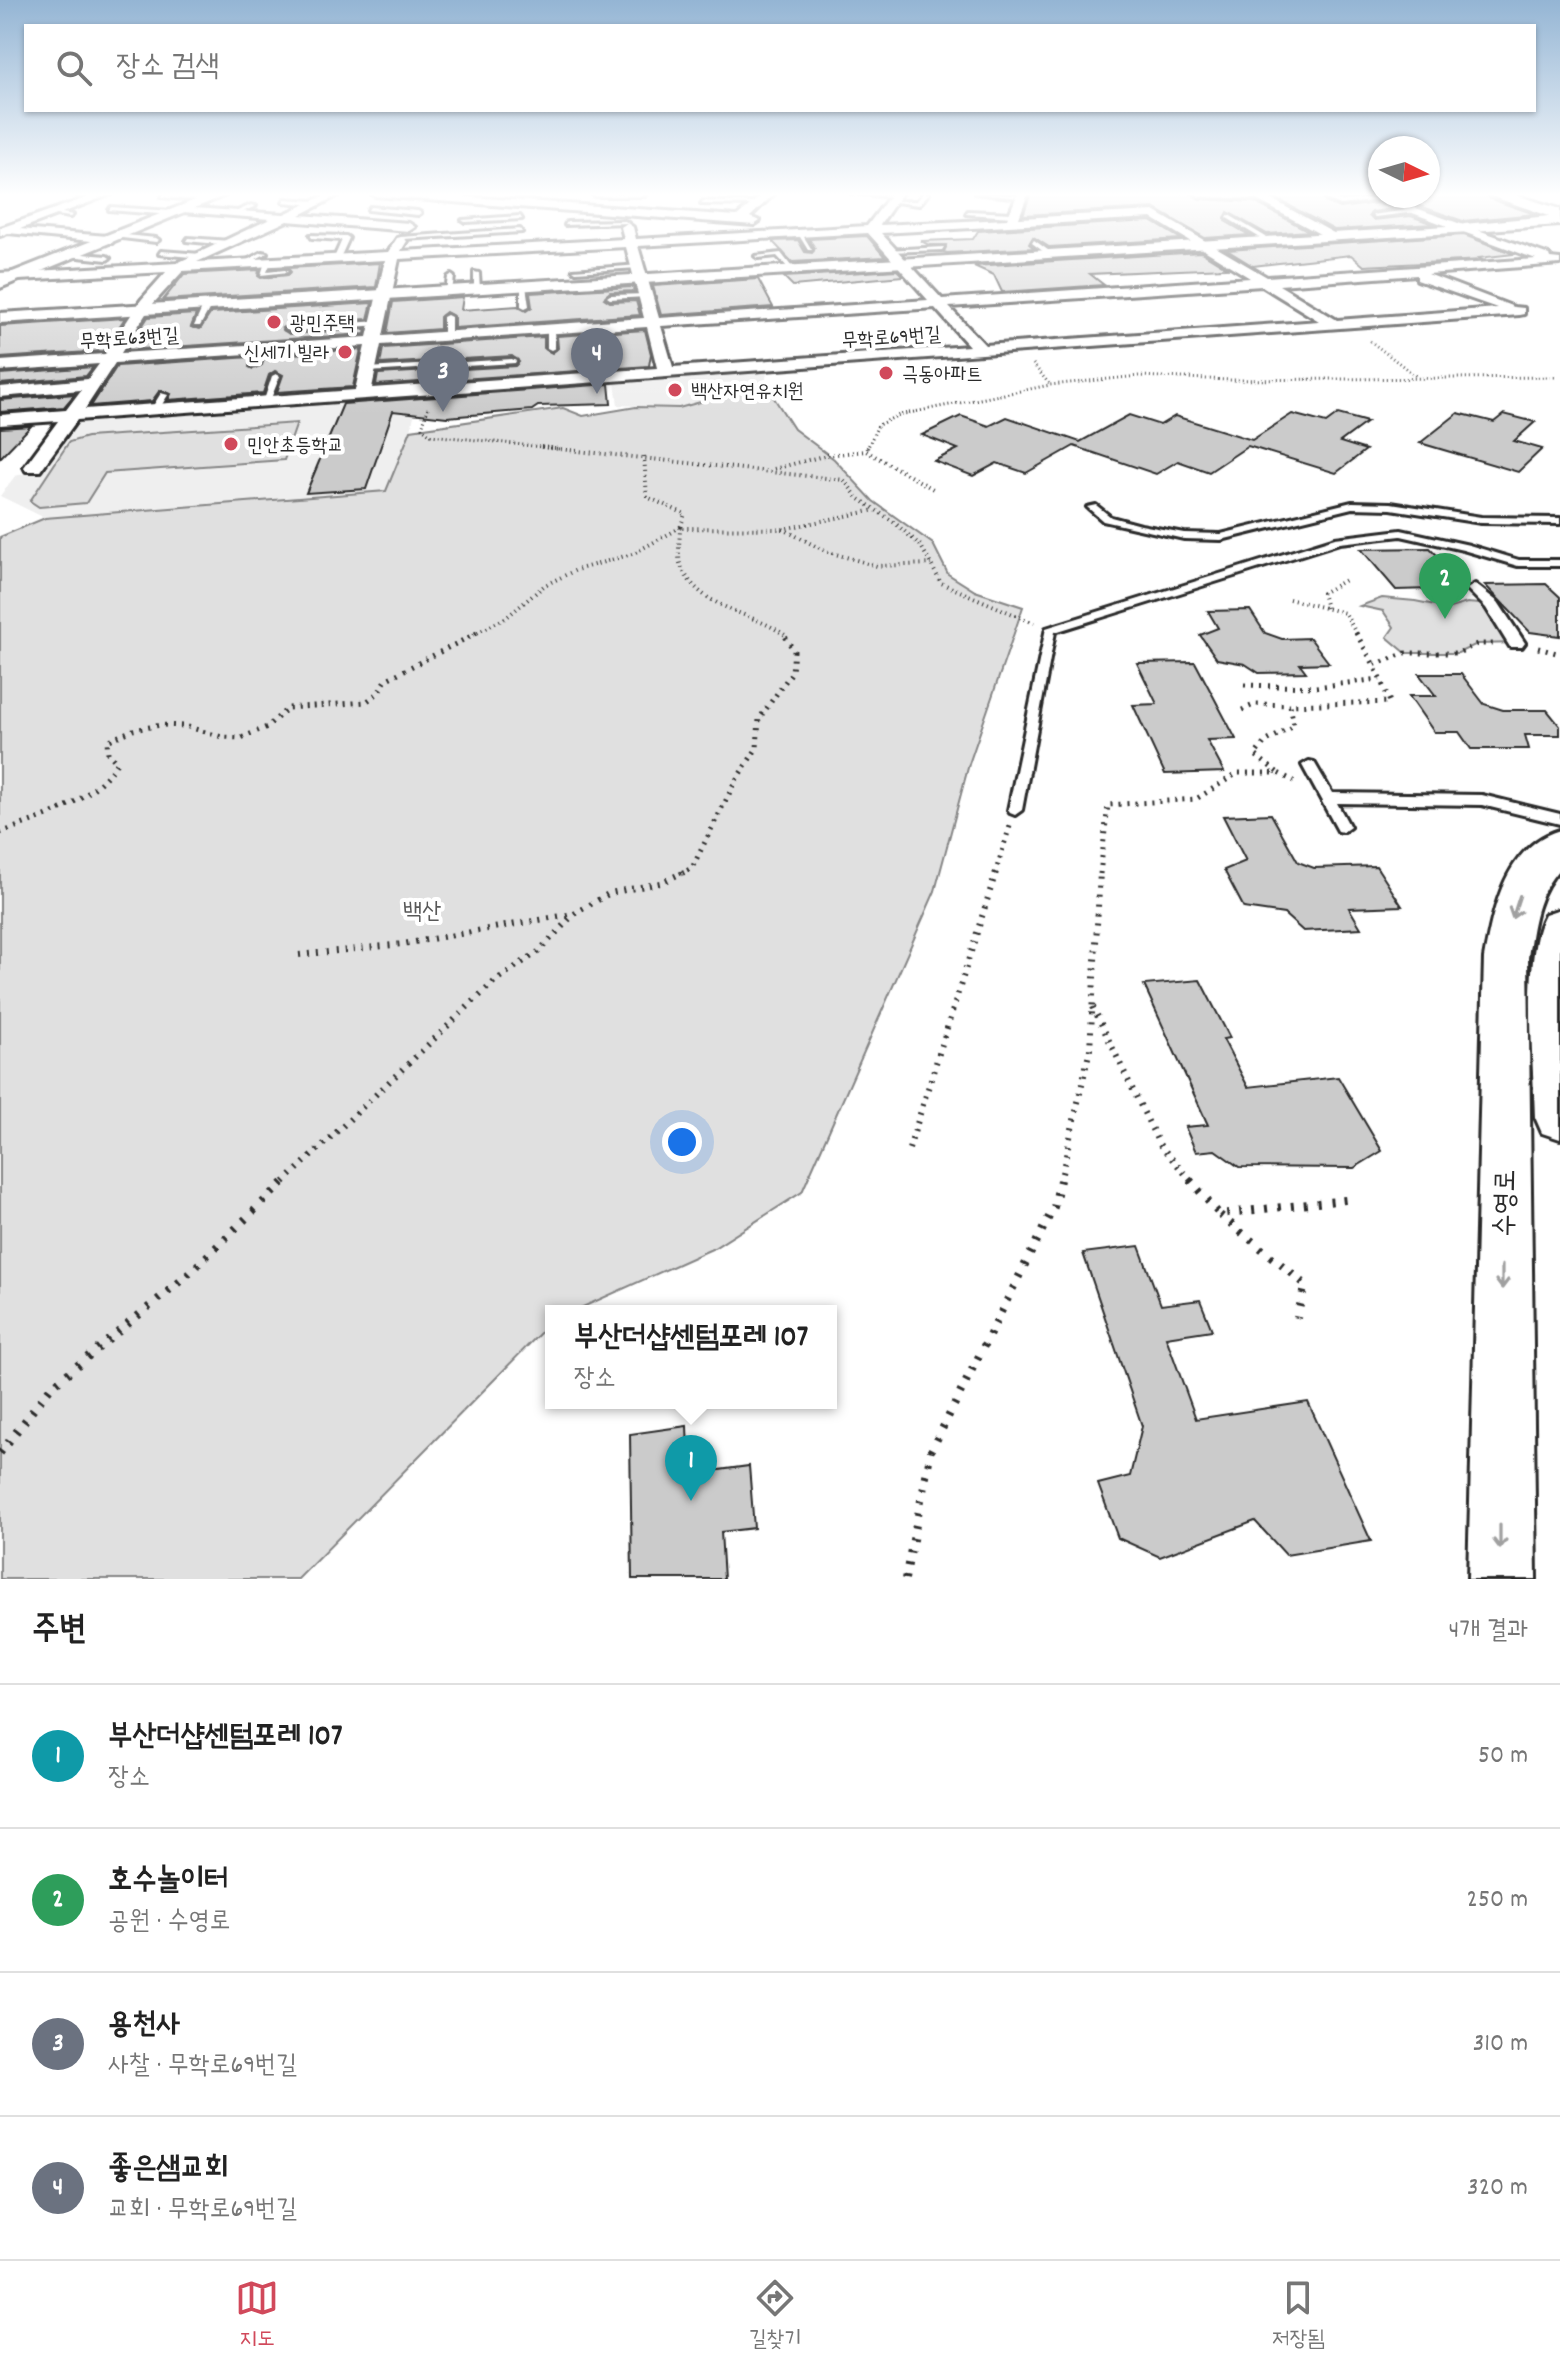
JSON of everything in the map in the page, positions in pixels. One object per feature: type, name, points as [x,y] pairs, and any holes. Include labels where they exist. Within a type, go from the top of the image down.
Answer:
[{"type":"main road","name":"수영로","points":[[1502,1579],[1506,958],[1514,912],[1526,878],[1560,844]]},
{"type":"main road","points":[[1560,925],[1555,982],[1560,1117]]},
{"type":"street","points":[[0,283],[42,267]]},
{"type":"street","points":[[33,467],[141,310],[180,267]]},
{"type":"street","points":[[0,277],[185,267]]},
{"type":"street","points":[[362,394],[391,267]]},
{"type":"street","points":[[638,267],[666,372]]},
{"type":"street","points":[[0,318],[385,295],[476,281],[523,286],[844,267]]},
{"type":"street","points":[[904,267],[981,350]]},
{"type":"street","points":[[1241,267],[1340,324]]},
{"type":"street","name":"무학로63번길","points":[[0,366],[261,348],[297,351],[375,341],[1497,267]]},
{"type":"street","name":"무학로63번길","points":[[1409,272],[1519,311]]},
{"type":"street","name":"무학로69번길","points":[[0,420],[71,415],[159,402],[266,401],[1519,311]]},
{"type":"street","points":[[0,392],[93,384]]},
{"type":"street","points":[[1475,589],[1492,605],[1516,643]]},
{"type":"lane","points":[[264,267],[263,274],[285,272]]},
{"type":"lane","points":[[790,267],[793,270]]},
{"type":"lane","points":[[576,270],[642,280]]},
{"type":"lane","points":[[610,297],[642,280]]},
{"type":"lane","points":[[523,286],[525,306]]},
{"type":"lane","points":[[197,324],[207,306]]},
{"type":"lane","points":[[447,317],[447,336]]},
{"type":"lane","points":[[289,329],[379,323]]},
{"type":"lane","points":[[550,329],[551,348]]},
{"type":"lane","points":[[255,364],[261,348]]},
{"type":"lane","points":[[368,370],[512,361]]},
{"type":"lane","points":[[266,401],[276,376]]},
{"type":"lane","points":[[1092,507],[1107,519],[1184,536],[1221,537],[1352,505],[1391,506],[1481,520],[1560,521]]},
{"type":"lane","points":[[1015,810],[1050,630],[1339,540],[1401,533],[1518,563],[1560,563]]},
{"type":"lane","points":[[1309,765],[1343,827]]},
{"type":"lane","points":[[1327,798],[1482,800],[1560,819]]},
{"type":"path","points":[[1340,324],[1416,377]]},
{"type":"path","points":[[866,451],[878,425],[899,415],[1050,385],[1139,376],[1230,380],[1558,377]]},
{"type":"path","points":[[433,389],[422,428],[431,435],[844,480],[858,498],[921,546],[941,583],[1050,630]]},
{"type":"path","points":[[769,471],[827,455],[866,451],[933,489]]},
{"type":"path","points":[[0,1453],[51,1387],[184,1278],[496,980],[538,952],[574,914],[610,893],[660,883],[692,868],[736,780],[757,748],[759,719],[792,672],[794,651],[785,634],[769,624],[729,610],[704,596],[680,565],[680,528],[685,514],[647,497],[644,456]]},
{"type":"path","points":[[0,833],[85,800],[104,782],[117,763],[108,753],[107,741],[120,734],[155,725],[180,725],[225,739],[270,728],[288,708],[366,702],[377,694],[387,679],[507,617],[545,585],[576,570],[632,554],[680,528],[783,529],[875,510]]},
{"type":"path","points":[[783,529],[825,551],[877,566],[931,564]]},
{"type":"path","points":[[1326,608],[1322,593],[1347,579]]},
{"type":"path","points":[[1242,710],[1256,704],[1390,702],[1374,665],[1345,613],[1289,599]]},
{"type":"path","points":[[1374,665],[1406,653],[1458,653],[1477,644],[1516,643],[1560,654]]},
{"type":"path","points":[[1244,685],[1315,687],[1380,679]]},
{"type":"path","points":[[1290,705],[1294,726],[1265,742],[1255,755],[1278,773],[1327,798]]},
{"type":"path","points":[[905,1579],[931,1451],[1054,1207],[1090,1049],[1096,909],[1108,805],[1196,799],[1238,773],[1278,773]]},
{"type":"path","points":[[909,1149],[1015,810]]},
{"type":"path","points":[[299,955],[403,944],[574,914]]},
{"type":"path","points":[[1092,1006],[1159,1144],[1219,1214],[1305,1284],[1297,1318]]},
{"type":"path","points":[[1219,1214],[1354,1199]]},
{"type":"shaded area","name":"백산자연유치원","points":[[768,368],[765,384],[737,386],[729,394],[679,408],[618,405],[615,382],[621,380]]},
{"type":"shaded area","name":"민안초등학교","points":[[418,396],[411,430],[386,491],[45,518],[0,496],[15,476],[36,471],[71,427],[88,420]]},
{"type":"green space","name":"백산","points":[[765,384],[794,429],[834,459],[873,501],[933,544],[948,574],[975,591],[1023,607],[969,764],[935,891],[802,1192],[714,1248],[587,1305],[545,1305],[545,1328],[298,1579],[0,1579],[0,537],[45,518],[386,491],[411,430],[563,408],[583,416],[636,407],[679,408],[729,394],[737,386]]},
{"type":"green space","points":[[297,423],[284,460],[105,473],[86,503],[39,507],[30,501],[69,442],[87,437]]},
{"type":"green space","points":[[1382,598],[1450,608],[1467,603],[1492,605],[1516,643],[1477,644],[1458,653],[1406,653],[1387,637],[1394,627],[1383,611],[1360,606]]},
{"type":"building","points":[[379,267],[376,287],[163,300],[184,274],[259,270],[258,276],[261,278],[288,275],[291,272],[288,268]]},
{"type":"building","points":[[976,267],[1227,268],[1090,274],[1104,285],[1002,292],[994,275]]},
{"type":"building","points":[[897,270],[903,276],[793,286],[784,277]]},
{"type":"building","points":[[758,279],[773,307],[661,315],[653,286]]},
{"type":"building","points":[[633,287],[634,291],[610,292],[604,298],[610,302],[636,301],[640,315],[454,328],[454,317],[446,312],[440,317],[440,329],[387,333],[393,302],[463,297],[461,310],[518,306],[526,311],[532,307],[530,293]]},
{"type":"building","points":[[372,303],[368,319],[289,324],[282,328],[289,334],[366,329],[365,334],[127,350],[148,317],[196,314],[191,327],[200,329],[211,313]]},
{"type":"building","points":[[125,318],[103,351],[0,358],[0,326]]},
{"type":"building","points":[[645,330],[651,354],[649,366],[376,385],[378,374],[515,366],[519,362],[512,356],[380,364],[383,348],[544,337],[544,348],[552,353],[558,348],[557,336]]},
{"type":"building","points":[[361,349],[353,387],[277,392],[283,375],[275,371],[269,375],[263,393],[168,400],[171,394],[160,390],[152,401],[91,406],[117,366],[251,357],[249,367],[253,369],[262,365],[265,356]]},
{"type":"building","points":[[93,367],[86,376],[0,384],[0,374]]},
{"type":"building","points":[[609,384],[611,404],[538,406],[532,410],[447,417],[393,411],[366,489],[306,493],[343,404]]},
{"type":"building","points":[[75,394],[64,407],[0,412],[0,400]]},
{"type":"building","points":[[1458,413],[1494,422],[1504,414],[1535,422],[1514,441],[1542,449],[1518,472],[1420,443]]},
{"type":"building","points":[[1292,414],[1326,423],[1338,414],[1367,422],[1340,442],[1366,450],[1336,473],[1248,446],[1209,472],[1178,461],[1156,474],[1074,446],[1026,473],[997,463],[973,476],[934,461],[958,449],[922,435],[961,416],[989,426],[1007,417],[1080,442],[1129,415],[1160,425],[1175,416],[1252,440]]},
{"type":"building","points":[[31,426],[0,458],[0,428]]},
{"type":"building","points":[[1430,548],[1463,582],[1432,589],[1396,590],[1361,549]]},
{"type":"building","points":[[1546,584],[1560,597],[1560,636],[1530,632],[1485,585]]},
{"type":"building","points":[[1250,610],[1265,633],[1282,639],[1310,638],[1329,663],[1300,664],[1306,672],[1259,673],[1245,664],[1217,659],[1200,635],[1218,628],[1208,611]]},
{"type":"building","points":[[1195,662],[1236,739],[1207,740],[1224,772],[1165,774],[1133,705],[1157,704],[1137,663]]},
{"type":"building","points":[[1419,674],[1461,674],[1484,704],[1503,710],[1547,710],[1560,726],[1560,735],[1525,735],[1529,749],[1471,749],[1459,732],[1434,732],[1409,696],[1436,696]]},
{"type":"building","points":[[1271,814],[1298,862],[1314,868],[1376,866],[1402,906],[1349,908],[1361,928],[1303,931],[1284,914],[1244,908],[1224,870],[1246,861],[1223,816]]},
{"type":"building","points":[[1200,980],[1230,1038],[1223,1039],[1248,1087],[1338,1077],[1382,1151],[1354,1168],[1239,1167],[1215,1150],[1196,1152],[1185,1127],[1208,1125],[1144,985]]},
{"type":"building","points":[[1139,1246],[1161,1305],[1200,1300],[1212,1330],[1166,1337],[1196,1419],[1308,1402],[1371,1541],[1286,1555],[1255,1521],[1160,1557],[1118,1538],[1098,1484],[1130,1476],[1142,1426],[1083,1253]]},
{"type":"building","points":[[687,1426],[689,1474],[749,1466],[754,1528],[721,1532],[724,1579],[632,1579],[630,1434]]},
{"type":"place","name":"광민주택","points":[[274,322]]},
{"type":"place","name":"신세기 빌라","points":[[345,352]]},
{"type":"place","name":"극동아파트","points":[[886,373]]},
{"type":"place","name":"백산자연유치원","points":[[675,390]]},
{"type":"place","name":"좋은샘교회","points":[[597,394]]},
{"type":"place","name":"용천사","points":[[443,412]]},
{"type":"place","name":"민안초등학교","points":[[231,444]]},
{"type":"place","name":"호수놀이터","points":[[1445,619]]},
{"type":"place","name":"부산더샵센텀포레 107","points":[[691,1501]]}]
